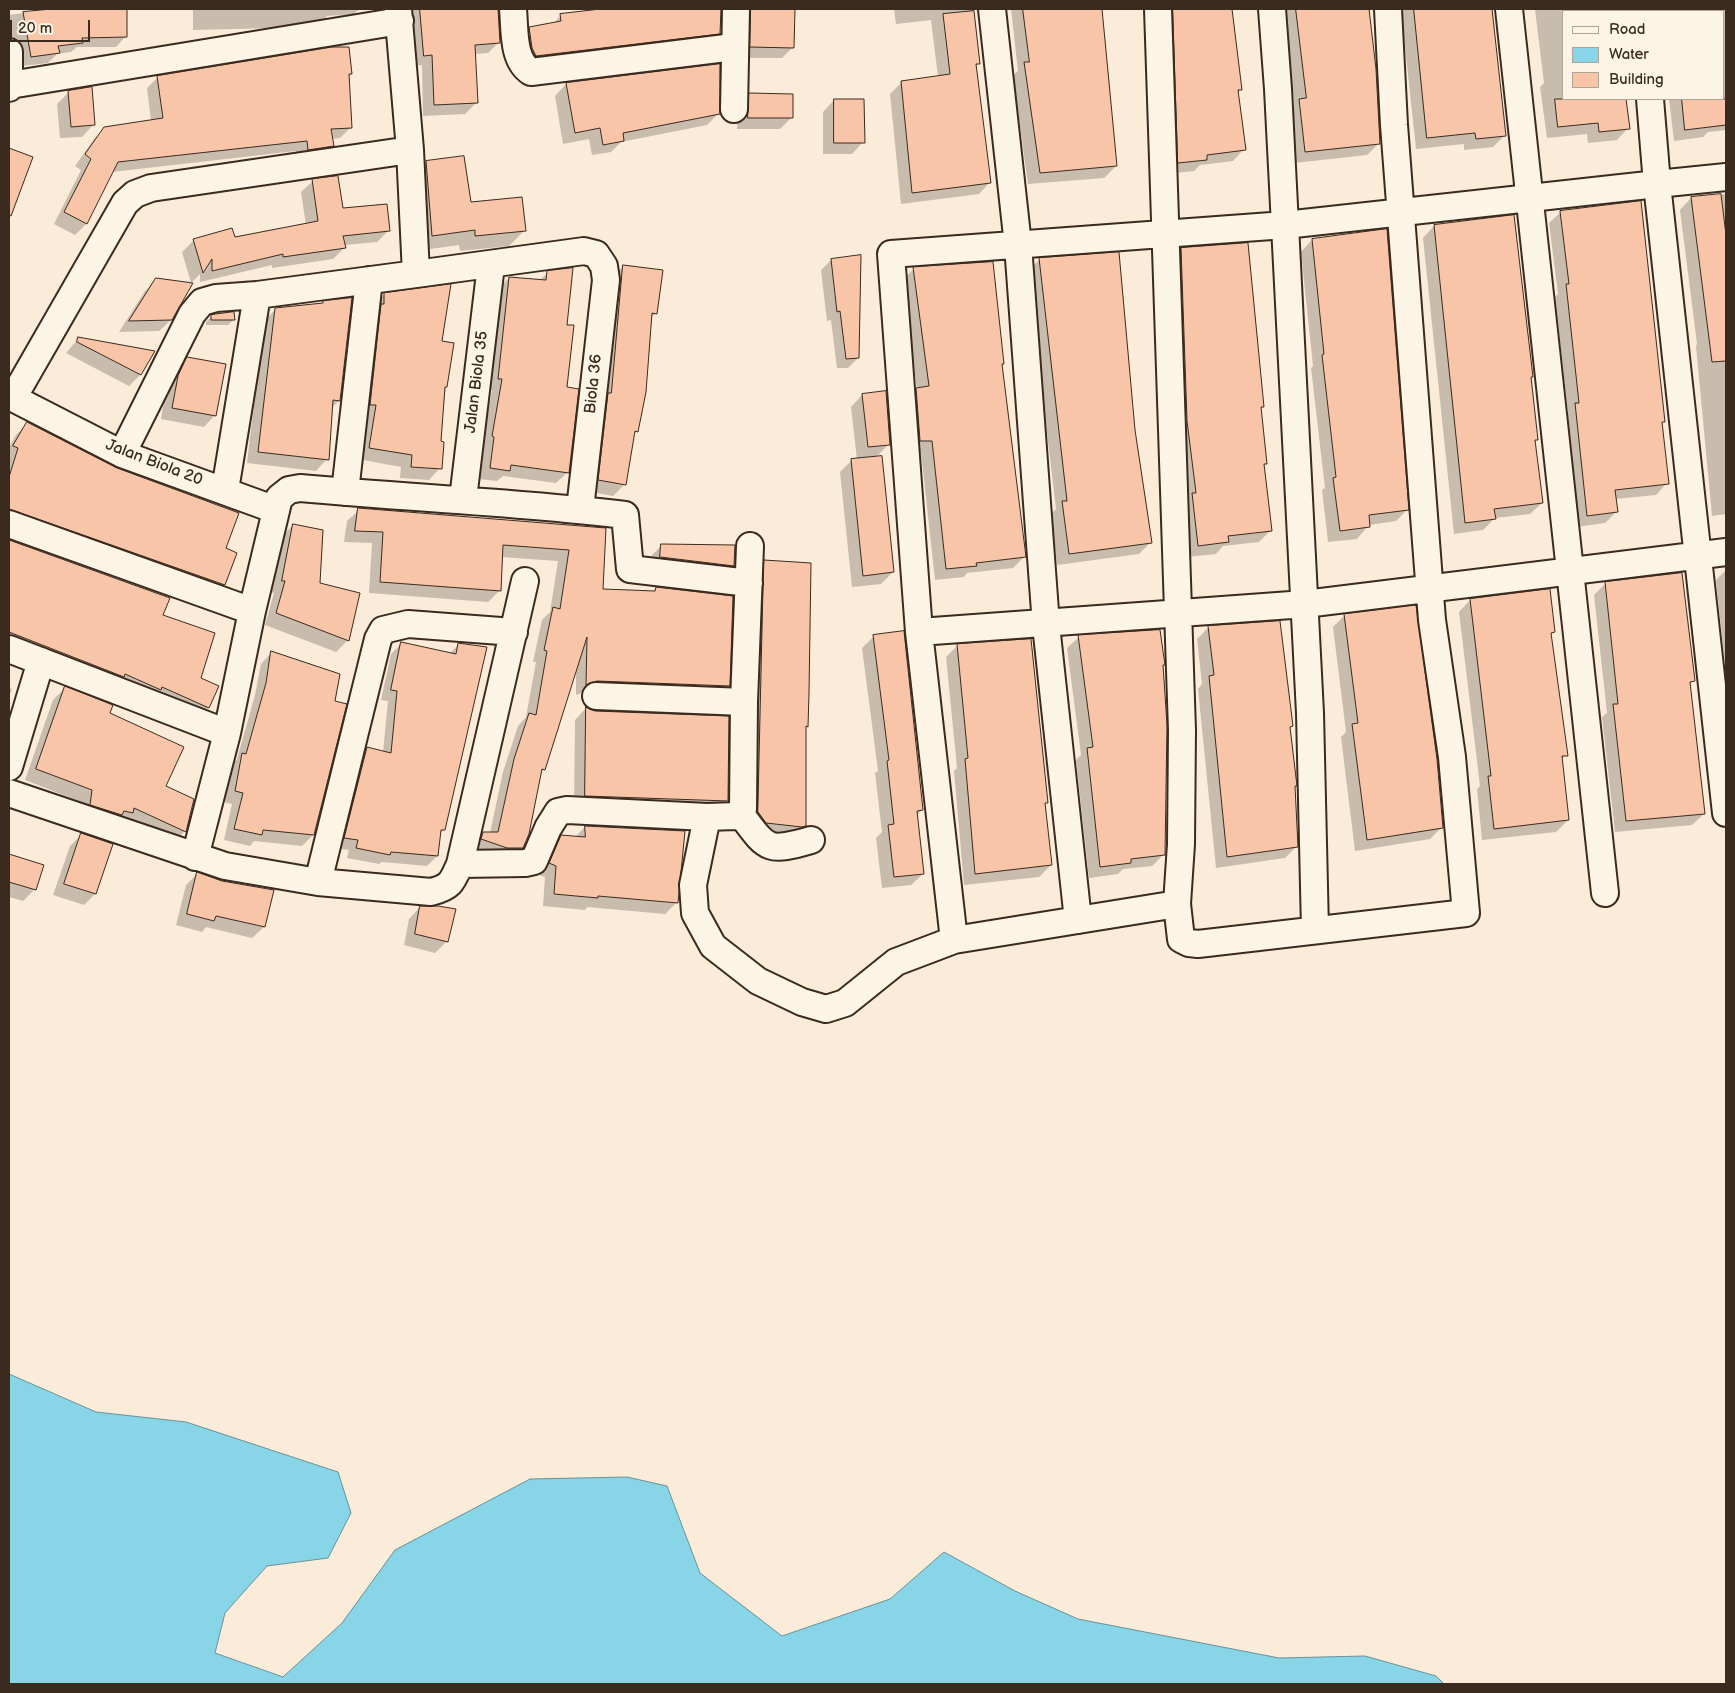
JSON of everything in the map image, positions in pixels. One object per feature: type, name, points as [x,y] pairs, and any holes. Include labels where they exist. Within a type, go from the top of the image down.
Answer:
[{"type":"street","points":[[513,9],[517,50],[523,67],[530,72],[734,47]]},
{"type":"street","points":[[734,109],[736,9]]},
{"type":"street","points":[[992,9],[1018,245],[1046,625],[1078,920]]},
{"type":"street","points":[[1158,9],[1167,234],[1182,730],[1181,844],[1177,904],[1181,939],[1189,944],[1466,913],[1457,794],[1430,589],[1394,125],[1388,9]]},
{"type":"street","points":[[1272,9],[1305,604],[1310,713],[1315,930]]},
{"type":"street","points":[[1509,9],[1605,893]]},
{"type":"street","points":[[9,52],[9,86],[399,15],[410,150],[416,274]]},
{"type":"street","points":[[1650,100],[1657,184],[1726,813]]},
{"type":"street","points":[[11,397],[125,203],[135,194],[150,188],[410,150]]},
{"type":"street","points":[[954,940],[919,632],[892,254],[1285,225],[1726,177]]},
{"type":"street","name":"Biola 36","points":[[491,265],[584,251],[596,254],[601,259],[606,280],[580,510]]},
{"type":"street","points":[[122,454],[196,308],[202,302],[216,298],[257,295],[491,265]]},
{"type":"street","name":"Jalan Biola 35","points":[[463,499],[491,265]]},
{"type":"street","points":[[345,492],[369,280]]},
{"type":"street","points":[[225,490],[257,295]]},
{"type":"street","name":"Jalan Biola 20","points":[[11,397],[122,454],[276,510]]},
{"type":"street","points":[[195,857],[227,733],[252,611],[279,498],[289,490],[300,488],[424,499],[463,499],[625,515],[630,569],[749,583]]},
{"type":"street","points":[[9,524],[252,611]]},
{"type":"street","points":[[460,864],[525,863],[534,861],[548,828],[558,812],[616,812],[707,817],[736,816],[740,813],[743,809],[744,702],[750,546]]},
{"type":"street","points":[[919,632],[1046,625],[1305,604],[1726,552]]},
{"type":"street","points":[[9,794],[225,866],[274,876],[318,882],[431,892],[444,888],[451,883],[460,864],[526,580]]},
{"type":"street","points":[[318,882],[378,639],[383,630],[408,624],[514,632]]},
{"type":"street","points":[[9,649],[227,733]]},
{"type":"street","points":[[9,767],[41,661]]},
{"type":"street","points":[[596,696],[744,702]]},
{"type":"street","points":[[740,813],[764,844],[781,849],[811,840]]},
{"type":"street","points":[[707,817],[694,886],[695,913],[713,946],[758,981],[802,1002],[826,1009],[845,1003],[896,962],[954,940],[1177,904]]},
{"type":"water","points":[[9,1374],[96,1412],[186,1422],[338,1472],[351,1513],[328,1558],[267,1566],[225,1613],[215,1653],[283,1677],[342,1623],[395,1550],[530,1479],[627,1477],[667,1486],[700,1573],[782,1636],[890,1599],[944,1552],[1015,1591],[1078,1619],[1279,1658],[1365,1656],[1436,1676],[1444,1684],[9,1684]]},
{"type":"building","points":[[52,9],[127,9],[127,37],[82,38],[83,43],[58,46],[60,53],[31,57],[23,12]]},
{"type":"building","points":[[420,9],[498,9],[500,43],[475,45],[478,103],[434,105],[432,55],[424,56]]},
{"type":"building","points":[[601,9],[721,9],[720,34],[536,56],[532,48],[529,27],[561,21],[560,14]]},
{"type":"building","points":[[751,9],[795,9],[794,48],[750,47]]},
{"type":"building","points":[[1023,9],[1102,9],[1117,166],[1040,173],[1024,62],[1029,62]]},
{"type":"building","points":[[1173,9],[1232,9],[1242,90],[1238,90],[1246,150],[1207,155],[1207,160],[1178,163]]},
{"type":"building","points":[[1296,9],[1369,9],[1376,69],[1380,144],[1305,152],[1299,99],[1306,98]]},
{"type":"building","points":[[1414,9],[1492,9],[1506,136],[1476,139],[1475,133],[1427,138]]},
{"type":"building","points":[[974,11],[980,64],[976,64],[991,183],[912,193],[901,81],[950,74],[943,14]]},
{"type":"building","points":[[332,47],[349,47],[352,74],[349,74],[352,128],[331,129],[334,146],[308,150],[307,141],[118,162],[87,224],[64,212],[91,159],[85,154],[104,127],[163,118],[157,76]]},
{"type":"building","points":[[720,64],[720,114],[623,133],[624,141],[603,145],[600,128],[575,133],[566,83]]},
{"type":"building","points":[[92,87],[95,125],[71,127],[68,91]]},
{"type":"building","points":[[749,93],[793,94],[793,118],[748,118]]},
{"type":"building","points":[[834,99],[864,99],[865,143],[834,143]]},
{"type":"building","points":[[1555,99],[1626,100],[1630,129],[1599,132],[1598,123],[1558,127]]},
{"type":"building","points":[[1726,99],[1726,125],[1685,130],[1682,100]]},
{"type":"building","points":[[9,148],[33,157],[11,216],[9,215]]},
{"type":"building","points":[[464,156],[471,202],[522,197],[526,231],[475,236],[475,230],[432,236],[426,161]]},
{"type":"building","points":[[338,176],[343,208],[387,204],[390,231],[343,236],[346,248],[283,257],[283,254],[212,271],[212,259],[203,273],[193,239],[232,228],[235,237],[318,221],[312,179]]},
{"type":"building","points":[[1721,194],[1726,235],[1726,361],[1712,362],[1691,197]]},
{"type":"building","points":[[1641,201],[1665,422],[1662,422],[1669,484],[1615,490],[1618,512],[1587,516],[1575,403],[1579,403],[1566,284],[1569,284],[1560,211]]},
{"type":"building","points":[[1514,215],[1533,377],[1531,377],[1538,440],[1535,440],[1543,503],[1494,509],[1496,519],[1465,523],[1434,225]]},
{"type":"building","points":[[1387,229],[1409,510],[1369,515],[1370,527],[1340,531],[1333,478],[1336,477],[1322,355],[1324,354],[1312,239]]},
{"type":"building","points":[[1248,243],[1264,407],[1261,407],[1267,464],[1264,464],[1272,531],[1228,536],[1229,542],[1198,546],[1192,493],[1196,493],[1187,421],[1181,248]]},
{"type":"building","points":[[1119,252],[1135,430],[1152,543],[1069,554],[1062,501],[1067,501],[1039,258]]},
{"type":"building","points":[[861,255],[859,358],[846,359],[840,311],[837,312],[831,259]]},
{"type":"building","points":[[993,262],[1004,364],[1002,364],[1026,557],[976,563],[977,566],[946,569],[932,441],[920,441],[916,388],[929,386],[913,267]]},
{"type":"building","points":[[623,265],[663,270],[657,314],[652,313],[646,392],[638,432],[635,431],[626,485],[598,480],[608,393],[611,393]]},
{"type":"building","points":[[573,268],[567,325],[574,325],[567,387],[579,389],[569,473],[511,465],[510,471],[490,468],[494,437],[492,436],[502,379],[498,379],[509,277],[546,280],[547,271]]},
{"type":"building","points":[[156,278],[193,283],[172,320],[129,321]]},
{"type":"building","points":[[451,284],[442,341],[454,343],[447,387],[445,387],[441,441],[444,442],[442,469],[411,467],[412,455],[369,448],[376,405],[370,405],[381,304],[384,304],[384,293]]},
{"type":"building","points":[[352,298],[340,401],[333,400],[329,460],[258,452],[275,308]]},
{"type":"building","points":[[234,312],[235,320],[211,320],[211,315]]},
{"type":"building","points":[[78,337],[155,351],[141,375],[77,342]]},
{"type":"building","points":[[187,357],[226,364],[216,416],[172,408],[178,376]]},
{"type":"building","points":[[886,391],[890,445],[868,447],[862,394]]},
{"type":"building","points":[[27,422],[117,468],[239,513],[226,548],[237,553],[225,585],[9,509],[9,477],[18,448],[13,446]]},
{"type":"building","points":[[882,456],[894,572],[863,576],[851,459]]},
{"type":"building","points":[[358,508],[606,528],[603,589],[655,591],[656,587],[733,596],[730,686],[597,681],[586,685],[587,637],[545,770],[542,769],[529,834],[523,848],[507,848],[481,839],[483,832],[498,832],[514,759],[529,713],[536,715],[547,651],[544,650],[553,607],[560,609],[569,550],[503,545],[501,591],[380,582],[383,532],[355,531]]},
{"type":"building","points":[[293,524],[323,530],[320,583],[360,593],[349,641],[276,613],[285,581],[282,581]]},
{"type":"building","points":[[9,540],[170,598],[163,615],[215,633],[201,678],[219,686],[209,708],[162,687],[161,690],[125,674],[124,677],[9,632]]},
{"type":"building","points":[[661,544],[735,545],[734,566],[660,557]]},
{"type":"building","points":[[764,560],[811,563],[808,727],[806,726],[806,826],[802,827],[766,823],[758,812]]},
{"type":"building","points":[[1682,573],[1695,681],[1690,682],[1705,814],[1626,821],[1613,704],[1618,704],[1605,582]]},
{"type":"building","points":[[1550,589],[1555,632],[1551,633],[1568,756],[1562,756],[1569,820],[1494,829],[1488,776],[1491,776],[1470,599]]},
{"type":"building","points":[[1416,605],[1437,759],[1443,828],[1367,840],[1352,724],[1358,723],[1344,614]]},
{"type":"building","points":[[1280,621],[1293,726],[1290,727],[1297,786],[1295,786],[1298,847],[1227,857],[1209,676],[1214,675],[1208,626]]},
{"type":"building","points":[[1160,630],[1165,665],[1163,665],[1167,725],[1165,855],[1131,859],[1131,863],[1100,867],[1087,748],[1093,747],[1078,635]]},
{"type":"building","points":[[904,631],[923,810],[917,811],[924,874],[894,877],[888,825],[894,824],[887,761],[889,760],[873,635]]},
{"type":"building","points":[[1031,639],[1048,803],[1045,803],[1052,865],[975,874],[965,759],[968,758],[957,644]]},
{"type":"building","points":[[401,642],[456,654],[458,643],[487,647],[445,830],[441,830],[438,856],[391,852],[390,855],[356,848],[358,840],[344,838],[367,747],[391,753],[397,691],[391,690]]},
{"type":"building","points":[[271,651],[340,674],[335,701],[347,704],[314,835],[263,830],[262,835],[234,829],[243,793],[235,791],[242,753],[246,754],[266,683]]},
{"type":"building","points":[[65,686],[113,705],[110,713],[184,747],[166,786],[194,799],[186,832],[134,808],[133,813],[124,811],[122,815],[90,805],[92,790],[36,769]]},
{"type":"building","points":[[586,707],[595,711],[729,716],[728,801],[585,796]]},
{"type":"building","points":[[585,826],[685,831],[678,903],[554,894],[556,866],[549,863],[561,835],[585,837]]},
{"type":"building","points":[[81,833],[113,844],[96,894],[64,884]]},
{"type":"building","points":[[9,854],[44,865],[36,890],[9,882]]},
{"type":"building","points":[[197,872],[222,881],[274,890],[265,927],[216,916],[214,921],[187,914]]},
{"type":"building","points":[[420,906],[456,909],[448,942],[415,934]]}]
